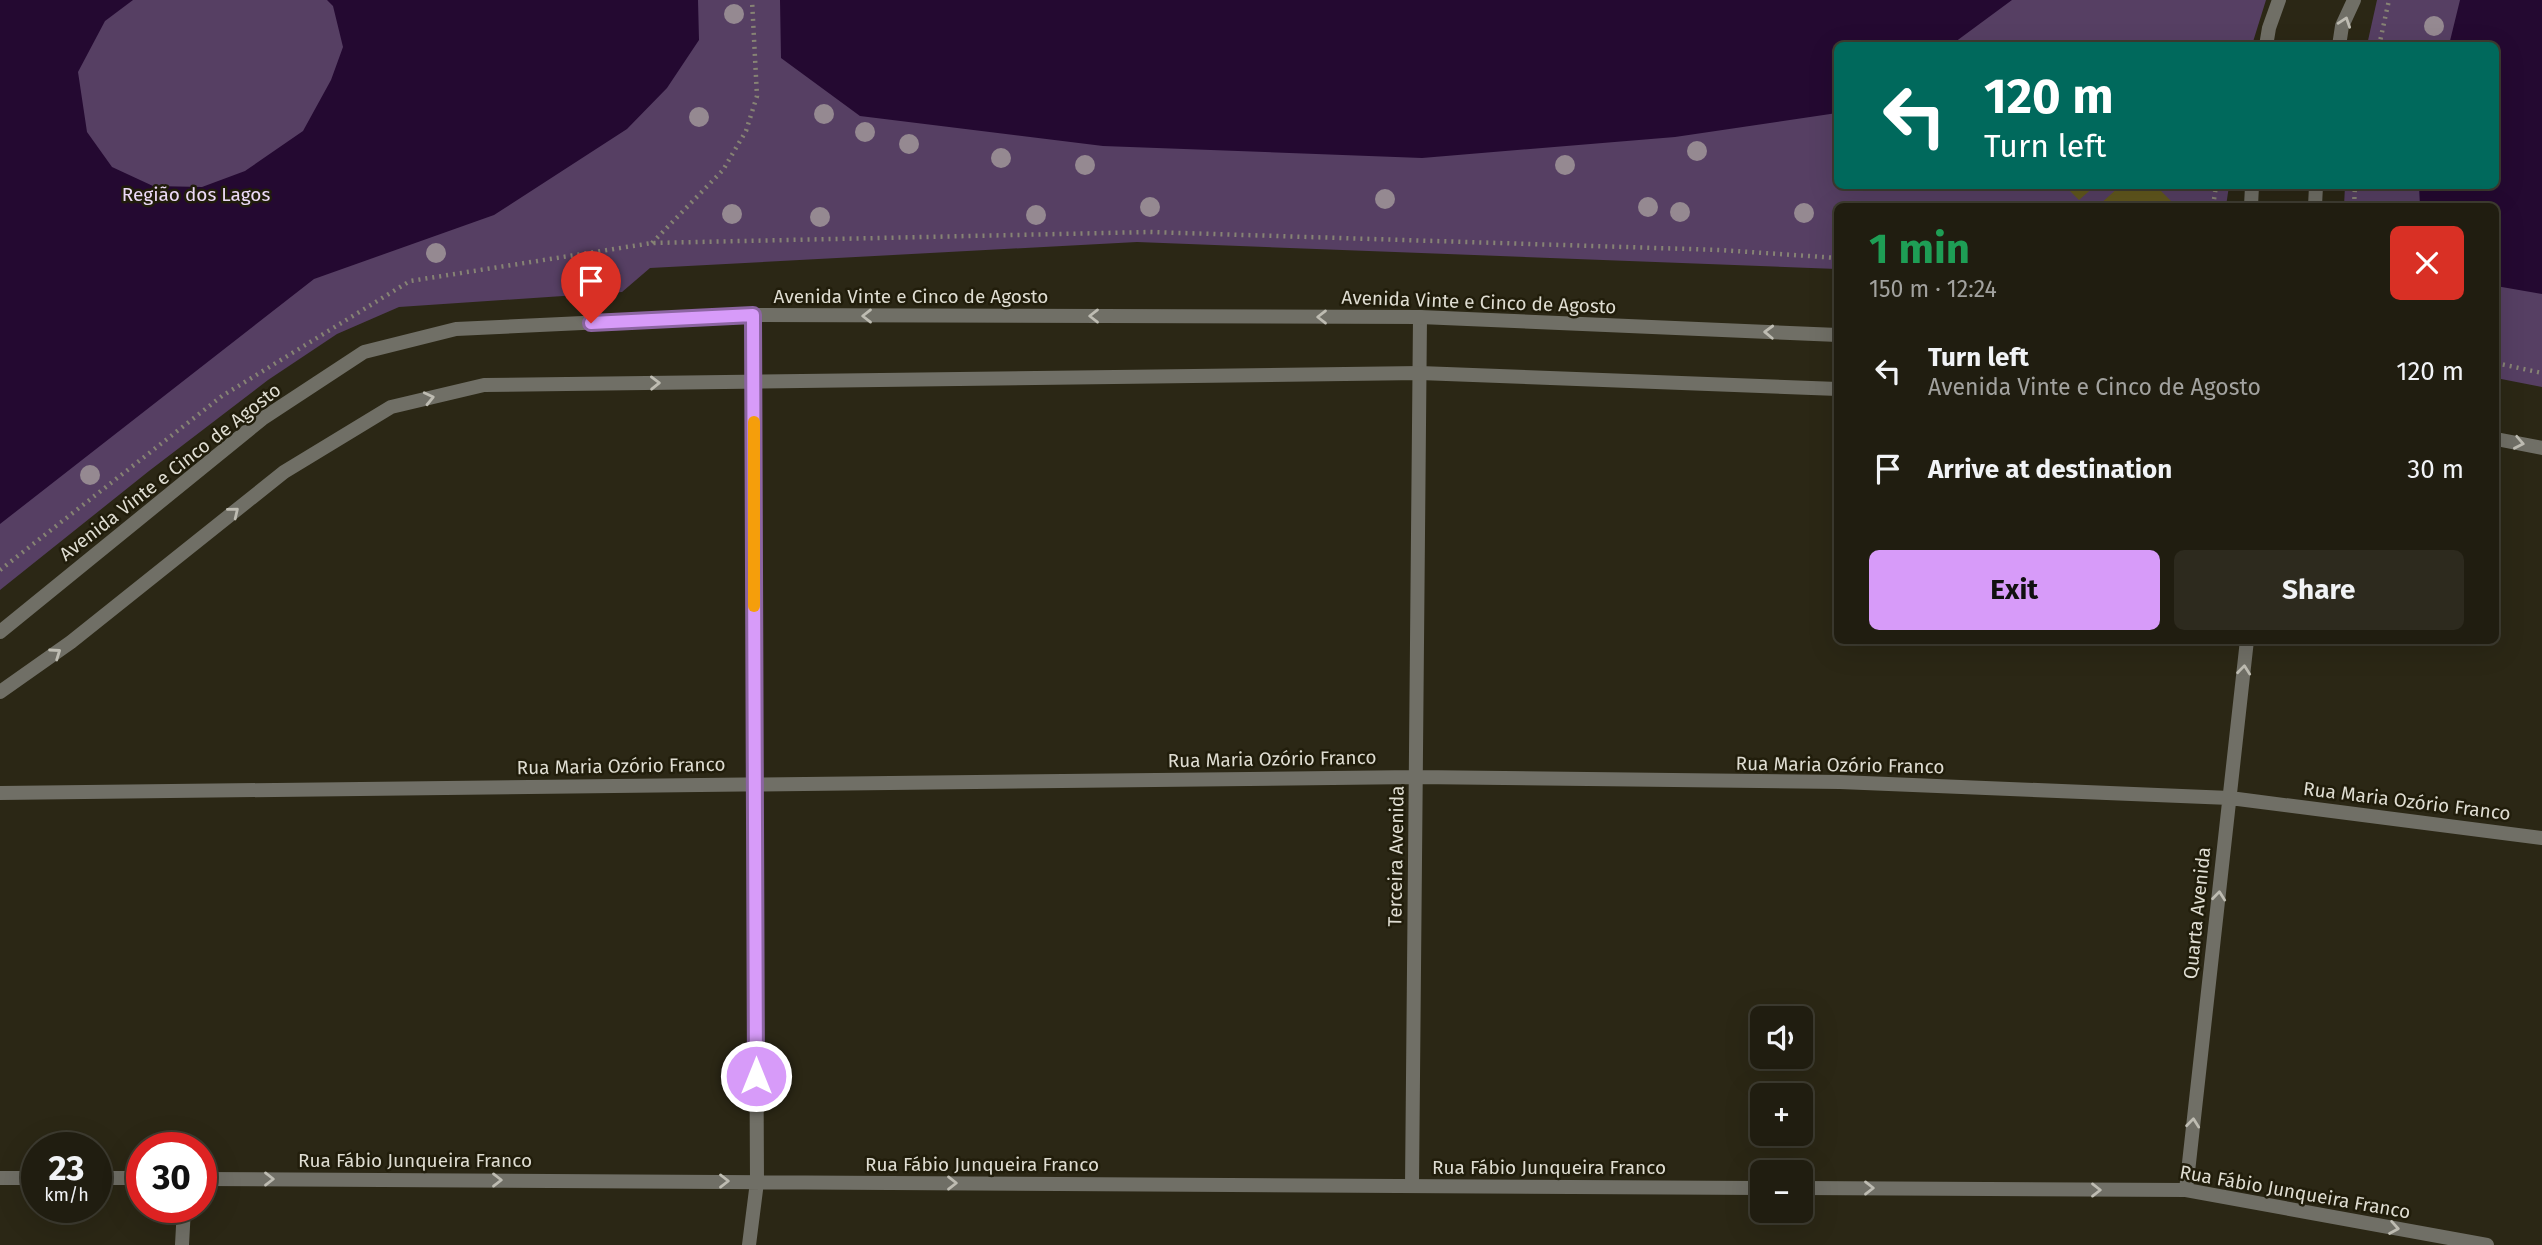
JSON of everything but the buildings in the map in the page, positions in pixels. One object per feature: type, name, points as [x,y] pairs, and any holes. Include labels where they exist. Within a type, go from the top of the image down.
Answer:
[{"type":"street","points":[[2267,42],[2279,0]]},
{"type":"street","points":[[2340,42],[2342,26],[2354,0]]},
{"type":"street","points":[[749,1245],[757,1182],[753,315]]},
{"type":"street","name":"Avenida Vinte e Cinco de Agosto","points":[[0,632],[262,419],[364,352],[456,329],[753,315],[1420,317],[1834,335]]},
{"type":"street","name":"Terceira Avenida","points":[[1412,1186],[1420,317]]},
{"type":"street","points":[[0,692],[71,642],[285,472],[391,407],[484,385],[1420,373],[1834,389]]},
{"type":"street","points":[[2499,440],[2542,448]]},
{"type":"street","name":"Quarta Avenida","points":[[2186,1190],[2247,644]]},
{"type":"street","name":"Rua Maria Ozório Franco","points":[[0,793],[1416,777],[1840,782],[2230,797],[2542,838]]},
{"type":"street","points":[[0,1178],[21,1178]]},
{"type":"street","name":"Rua Fábio Junqueira Franco","points":[[217,1178],[1750,1188]]},
{"type":"street","name":"Rua Fábio Junqueira Franco","points":[[1813,1188],[2186,1190],[2487,1245]]},
{"type":"street","points":[[182,1245],[183,1223]]},
{"type":"path","points":[[652,243],[723,170],[746,131],[757,96],[752,0]]},
{"type":"path","points":[[2380,42],[2389,0]]},
{"type":"path","points":[[2499,364],[2542,373]]},
{"type":"green space","name":"Região dos Lagos","points":[[0,0],[2266,0],[2253,42],[1834,42],[1834,189],[2229,189],[2226,203],[1834,203],[1834,269],[1137,242],[650,268],[622,292],[399,307],[337,334],[268,380],[0,590]]},
{"type":"green space","points":[[2377,0],[2542,0],[2542,387],[2499,379],[2499,203],[2344,203],[2345,189],[2499,189],[2499,42],[2368,42]]},
{"type":"shaded area","points":[[0,0],[133,0],[105,21],[78,72],[87,132],[112,167],[153,186],[202,187],[245,171],[303,131],[331,80],[343,47],[333,6],[327,0],[698,0],[699,40],[667,88],[627,129],[494,215],[314,279],[0,524]]},
{"type":"shaded area","points":[[780,0],[2012,0],[1955,42],[1834,42],[1834,113],[1675,137],[1422,158],[1103,146],[860,116],[781,58]]},
{"type":"shaded area","points":[[2460,0],[2542,0],[2542,294],[2499,287],[2499,203],[2420,203],[2419,189],[2499,189],[2499,42],[2450,42]]},
{"type":"slow traffic","points":[[754,422],[754,606]]},
{"type":"route","points":[[591,323],[753,315],[756,1076]]}]
